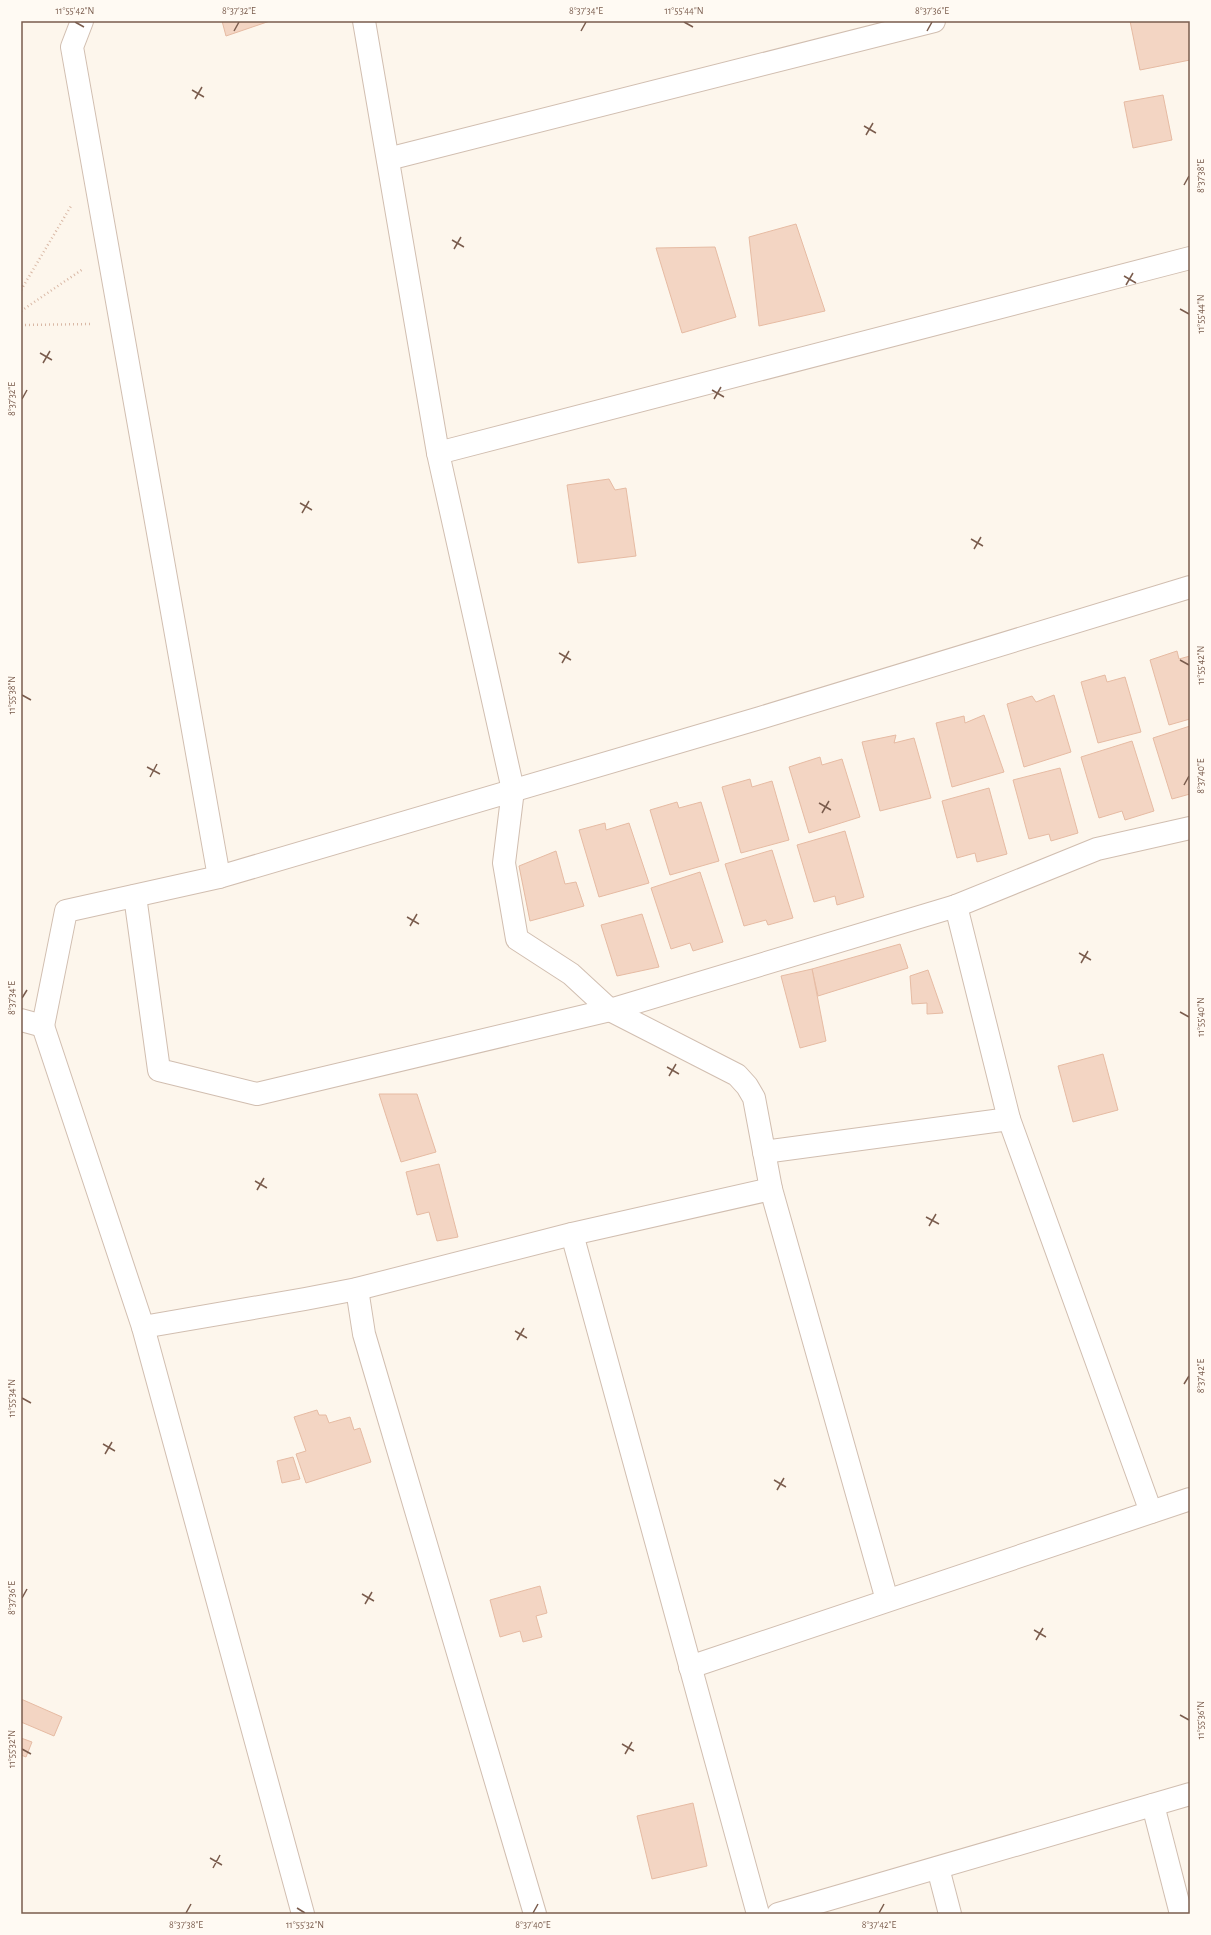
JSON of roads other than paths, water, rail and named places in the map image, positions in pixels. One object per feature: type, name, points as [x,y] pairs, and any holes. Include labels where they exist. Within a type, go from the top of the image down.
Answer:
[{"type":"street","points":[[82,21],[72,47],[219,877]]},
{"type":"street","points":[[364,21],[438,453],[513,790],[504,863],[517,939],[571,974],[610,1010],[737,1075],[747,1086],[754,1098],[771,1189],[887,1600]]},
{"type":"street","points":[[388,159],[934,21]]},
{"type":"street","points":[[438,453],[1190,258]]},
{"type":"street","points":[[303,1914],[143,1327],[43,1026],[66,911],[219,877],[760,718],[1190,587]]},
{"type":"street","points":[[135,896],[158,1070],[257,1094],[610,1010],[956,906],[1097,849],[1190,828]]},
{"type":"street","points":[[956,906],[1009,1119],[1150,1512]]},
{"type":"street","points":[[21,1020],[43,1026]]},
{"type":"street","points":[[764,1152],[1009,1119]]},
{"type":"street","points":[[143,1327],[305,1300],[357,1289],[572,1234],[771,1189]]},
{"type":"street","points":[[572,1234],[758,1914]]},
{"type":"street","points":[[357,1289],[364,1334],[535,1914]]},
{"type":"street","points":[[690,1667],[1190,1499]]},
{"type":"street","points":[[778,1914],[1190,1794]]},
{"type":"street","points":[[1153,1805],[1181,1914]]},
{"type":"street","points":[[938,1868],[950,1914]]}]
